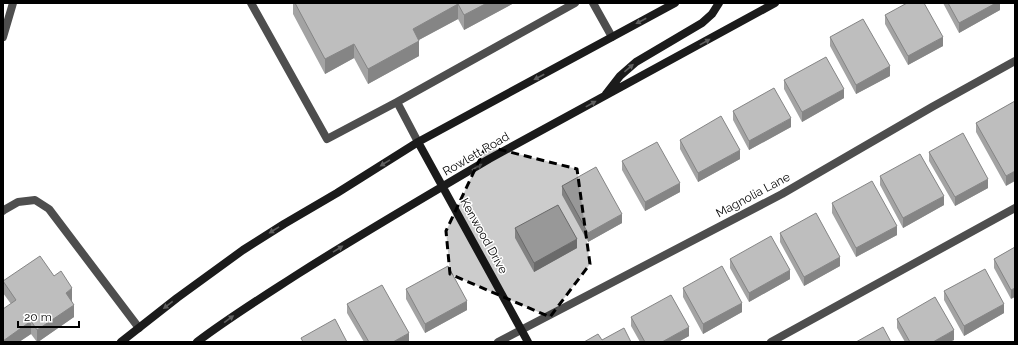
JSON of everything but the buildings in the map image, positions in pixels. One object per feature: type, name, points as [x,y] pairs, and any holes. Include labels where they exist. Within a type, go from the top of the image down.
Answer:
[{"type":"main road","points":[[121,342],[243,250],[418,142],[675,3]]},
{"type":"main road","points":[[603,97],[620,76],[636,62],[702,23],[712,14],[719,3]]},
{"type":"main road","name":"Rowlett Road","points":[[197,342],[245,307],[345,244],[443,186],[775,3]]},
{"type":"main road","name":"Kenwood Drive","points":[[418,142],[528,342]]},
{"type":"street","points":[[3,36],[13,3]]},
{"type":"street","points":[[251,3],[327,139],[575,3]]},
{"type":"street","points":[[594,3],[612,37]]},
{"type":"street","name":"Magnolia Lane","points":[[498,342],[782,194],[1015,61]]},
{"type":"street","points":[[396,102],[418,142]]},
{"type":"street","points":[[3,211],[18,202],[35,200],[49,209],[139,328]]},
{"type":"street","points":[[771,342],[1015,208]]},
{"type":"highlighted area","points":[[486,146],[577,169],[590,264],[550,317],[450,274],[446,231]]}]
